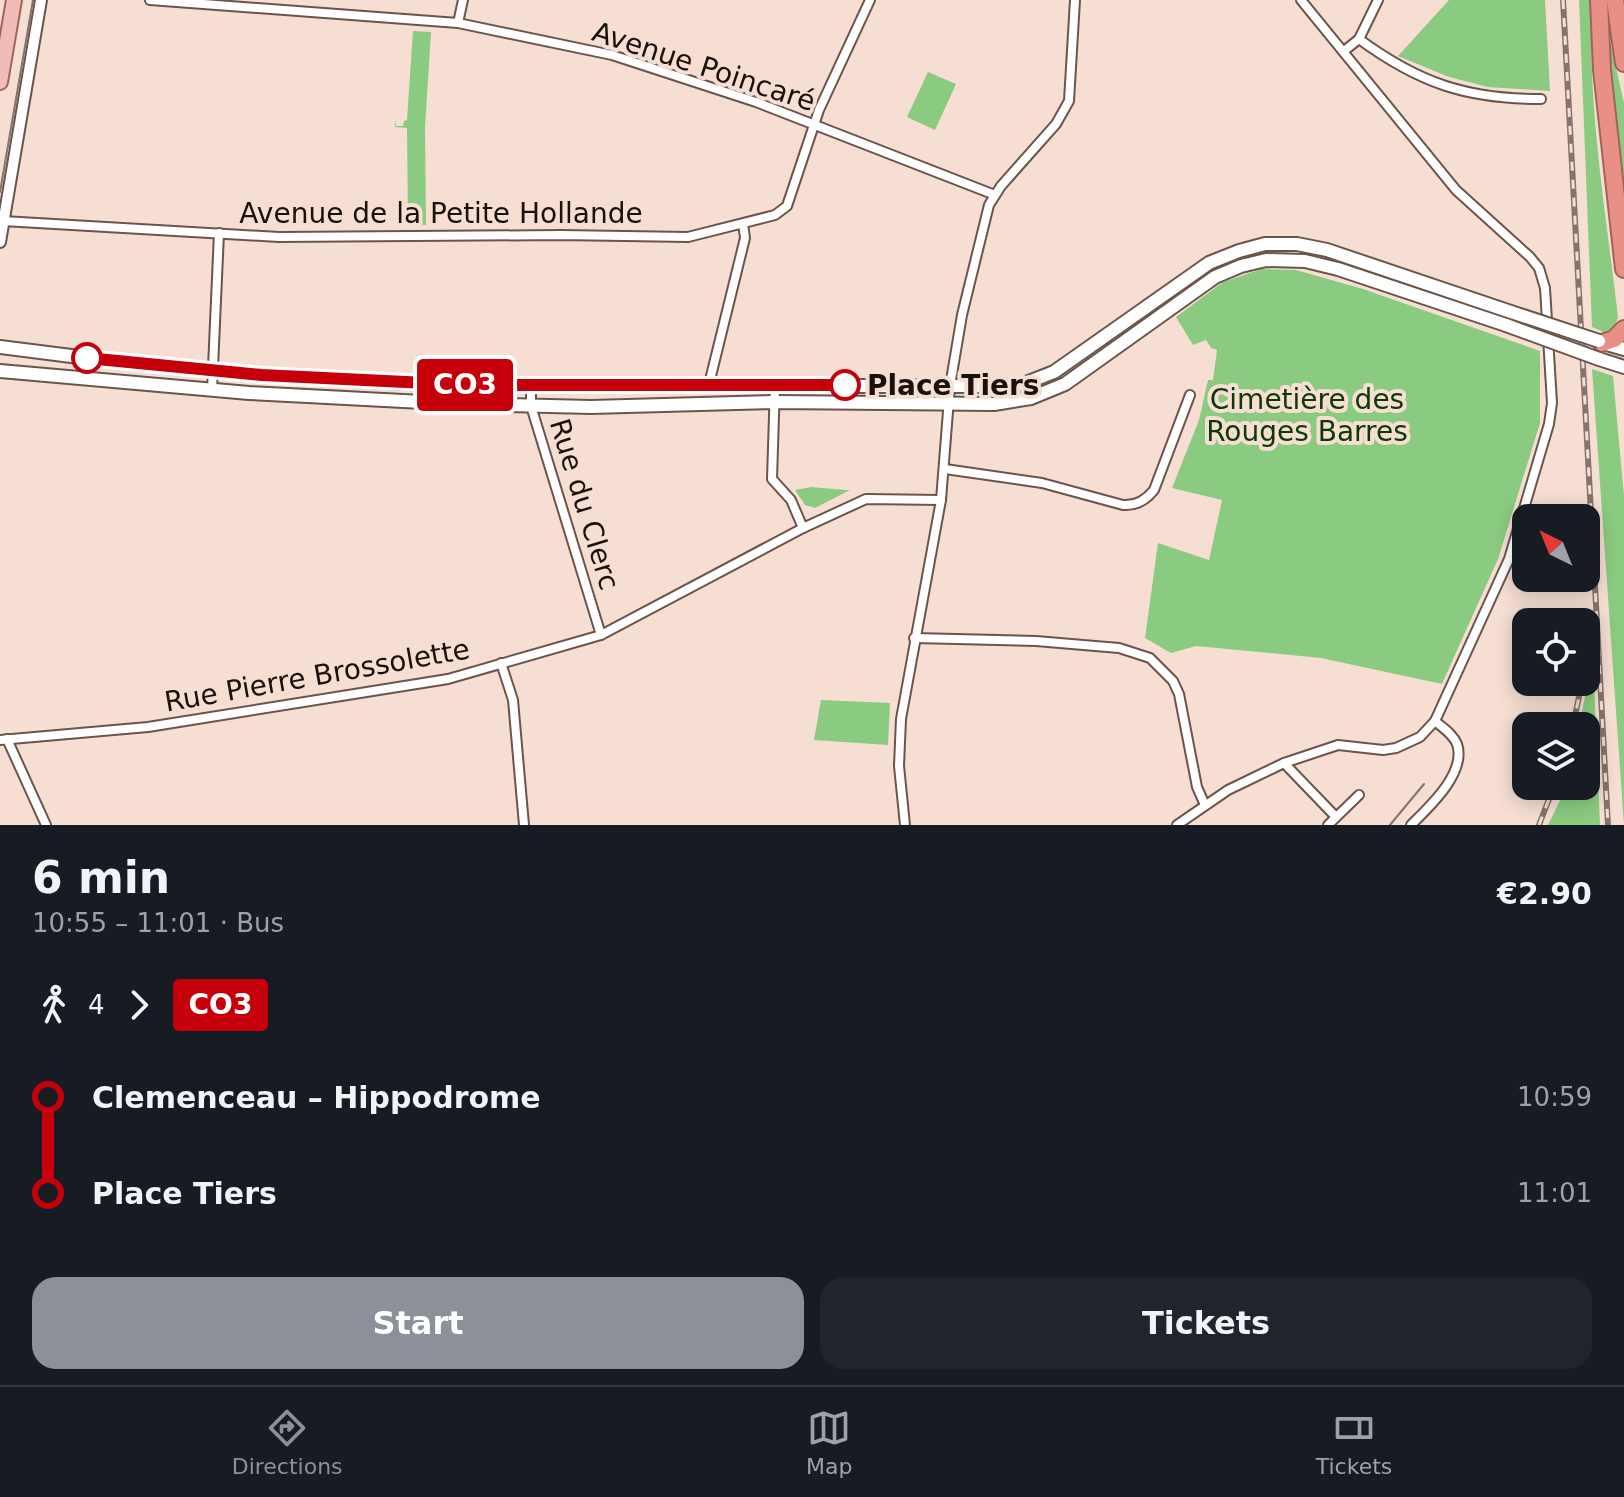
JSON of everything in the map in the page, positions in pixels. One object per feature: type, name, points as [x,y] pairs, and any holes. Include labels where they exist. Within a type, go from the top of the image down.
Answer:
[{"type":"highway","points":[[1599,0],[1602,70],[1624,269]]},
{"type":"highway","points":[[1615,0],[1624,63]]},
{"type":"highway","points":[[1600,348],[1624,329]]},
{"type":"main road","points":[[0,30],[5,0]]},
{"type":"main road","points":[[0,100],[14,0]]},
{"type":"main road","points":[[0,347],[213,370],[365,381],[531,386],[1015,385],[1054,372],[1209,263],[1265,244],[1297,244],[1327,250],[1511,312],[1600,348],[1624,367]]},
{"type":"main road","points":[[0,371],[338,399],[531,406],[775,402],[1014,403],[1049,392],[1080,375],[1215,277],[1266,260],[1305,261],[1322,265],[1506,325],[1600,348],[1624,349]]},
{"type":"street","points":[[0,242],[41,0]]},
{"type":"street","name":"Avenue Poincaré","points":[[150,0],[458,23],[619,57],[756,102],[995,195]]},
{"type":"street","points":[[458,23],[463,0]]},
{"type":"street","name":"Avenue de la Petite Hollande","points":[[3,221],[279,237],[688,237],[743,224],[779,213],[787,206],[814,125],[870,0]]},
{"type":"street","points":[[905,825],[899,766],[900,728],[941,500],[950,386],[981,227],[995,195],[1056,124],[1069,101],[1075,0]]},
{"type":"street","points":[[1177,825],[1247,779],[1284,763],[1338,745],[1383,750],[1396,748],[1420,737],[1435,721],[1509,559],[1547,432],[1552,403],[1547,312],[1543,281],[1535,263],[1456,190],[1301,0]]},
{"type":"street","points":[[1344,51],[1359,39],[1378,0]]},
{"type":"street","points":[[1359,39],[1398,66],[1443,87],[1488,97],[1541,99]]},
{"type":"street","points":[[709,384],[745,238],[743,224]]},
{"type":"street","points":[[212,390],[219,233]]},
{"type":"street","points":[[775,384],[772,479],[791,500],[803,528]]},
{"type":"street","name":"Rue du Clerc","points":[[531,386],[531,406],[601,635]]},
{"type":"street","points":[[945,469],[1042,483],[1123,505],[1137,503],[1154,490],[1190,395]]},
{"type":"street","name":"Rue Pierre Brossolette","points":[[4,740],[148,727],[424,684],[601,635],[803,528],[866,499],[941,500]]},
{"type":"street","points":[[914,638],[1102,645],[1146,655],[1168,675],[1179,694],[1197,787],[1205,805]]},
{"type":"street","points":[[501,663],[513,700],[524,825]]},
{"type":"street","points":[[1411,825],[1444,790],[1456,763],[1457,745],[1448,731],[1435,721]]},
{"type":"street","points":[[4,740],[46,825]]},
{"type":"street","points":[[1284,763],[1336,817]]},
{"type":"street","points":[[1328,825],[1359,795]]},
{"type":"green space","points":[[1449,0],[1545,0],[1550,91],[1488,87],[1449,77],[1398,56]]},
{"type":"green space","points":[[1579,0],[1592,0],[1595,119],[1618,317],[1615,327],[1604,332],[1592,327]]},
{"type":"green space","points":[[413,31],[431,32],[425,128],[426,225],[408,225],[407,128],[395,127],[395,120],[396,126],[403,126],[407,120]]},
{"type":"green space","points":[[1608,32],[1624,103],[1624,178],[1607,65]]},
{"type":"green space","points":[[928,72],[956,84],[935,130],[907,117]]},
{"type":"green space","name":"Cimetière des Rouges Barres","points":[[1262,269],[1296,270],[1363,289],[1540,351],[1540,423],[1515,504],[1512,504],[1498,559],[1442,684],[1321,658],[1196,646],[1171,653],[1145,638],[1158,543],[1209,560],[1222,500],[1172,488],[1199,420],[1208,380],[1213,380],[1217,350],[1211,348],[1206,340],[1193,345],[1176,317],[1223,282]]},
{"type":"green space","points":[[1592,369],[1613,376],[1624,496],[1624,825]]},
{"type":"green space","points":[[811,487],[850,490],[815,508],[805,505],[795,490]]},
{"type":"green space","points":[[1585,696],[1595,696],[1595,712],[1582,712]]},
{"type":"green space","points":[[821,700],[890,703],[888,745],[814,740]]},
{"type":"green space","points":[[1560,800],[1599,800],[1600,825],[1548,825]]},
{"type":"tram line","points":[[0,192],[33,0]]},
{"type":"tram line","points":[[1390,825],[1424,784]]},
{"type":"railway","points":[[1563,0],[1608,825]]},
{"type":"railway","points":[[1576,712],[1579,696]]},
{"type":"railway","points":[[1539,825],[1549,800]]},
{"type":"bus line","name":"CO3","points":[[87,358],[262,375],[467,385],[845,385]]},
{"type":"place","name":"Place Tiers","points":[[845,385]]}]
